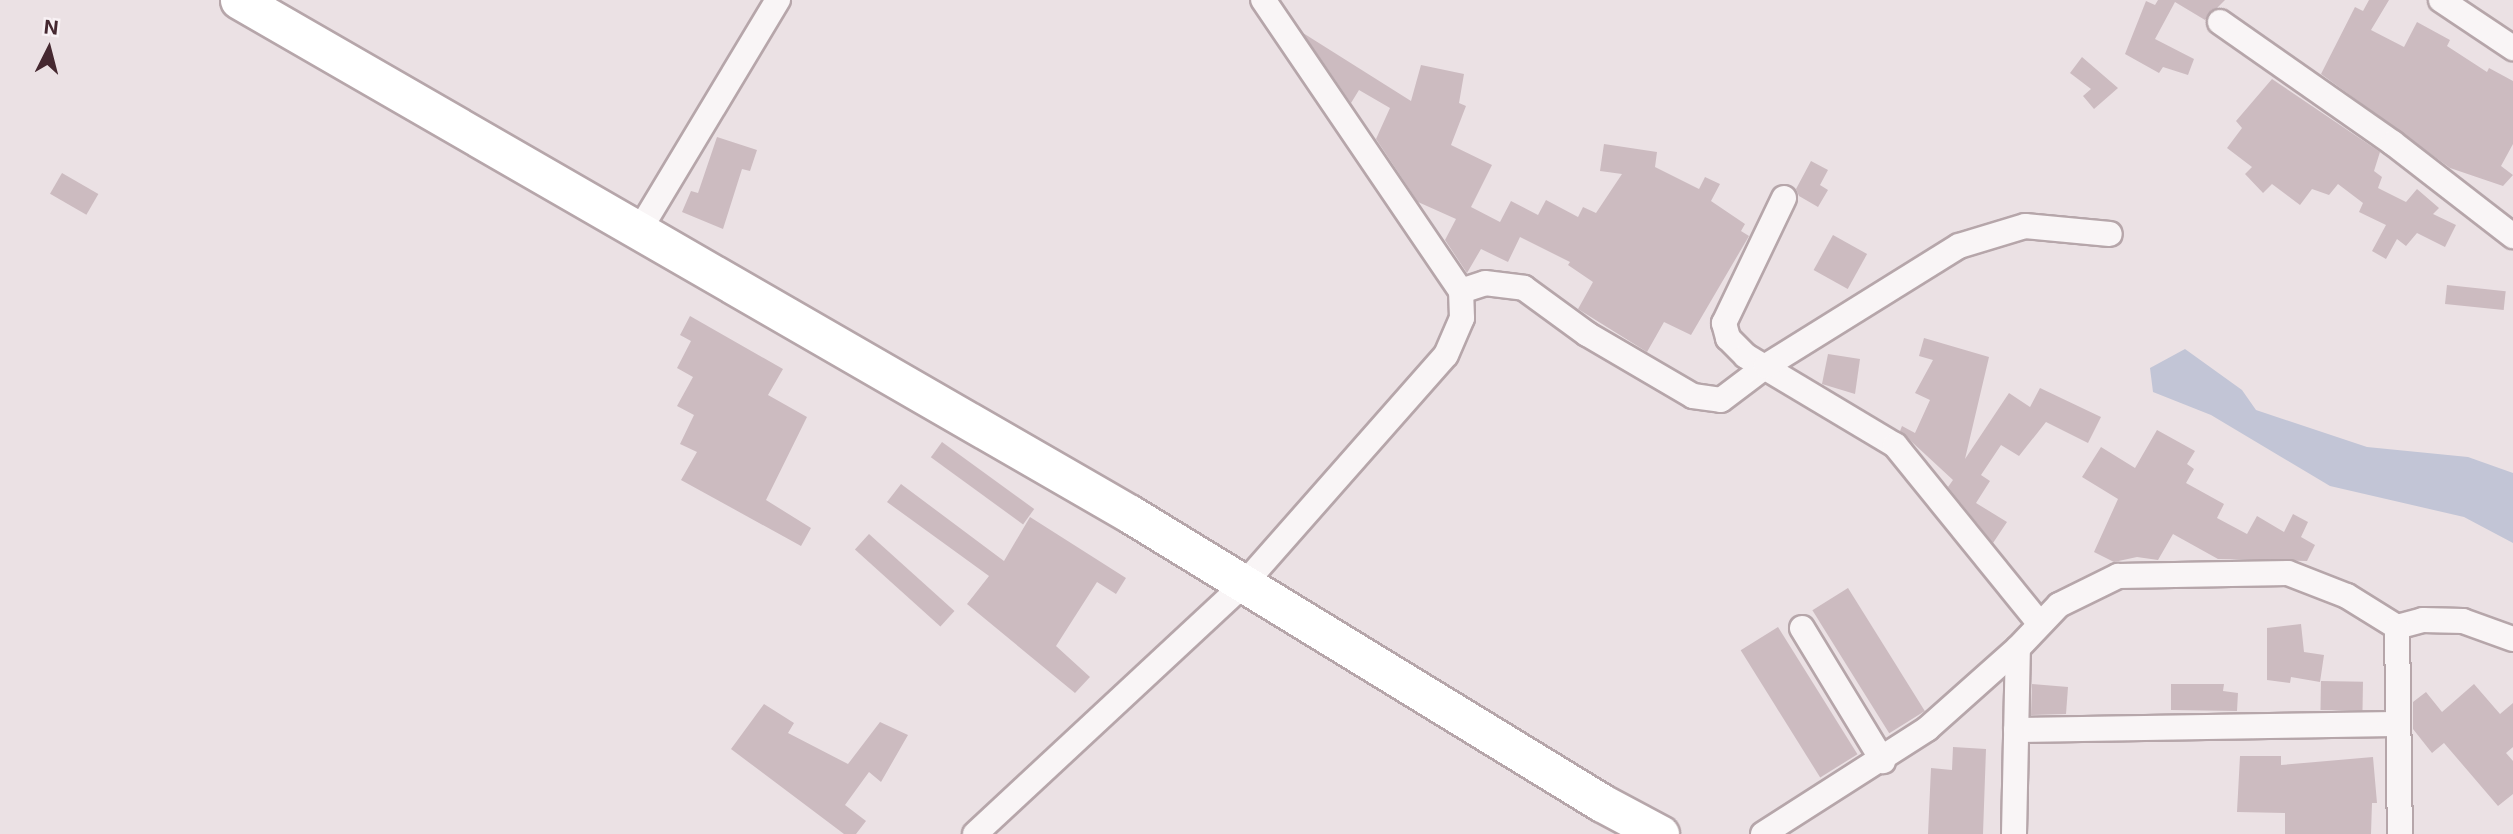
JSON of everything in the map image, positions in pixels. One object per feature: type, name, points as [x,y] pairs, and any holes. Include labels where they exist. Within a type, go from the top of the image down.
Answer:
[{"type":"main road","points":[[239,0],[1244,584],[1602,803],[1660,834]]},
{"type":"street","points":[[639,231],[778,0]]},
{"type":"street","points":[[975,834],[1244,584],[1446,355],[1461,317],[1461,291],[1263,0]]},
{"type":"street","points":[[2441,0],[2513,48]]},
{"type":"street","points":[[2220,22],[2393,143],[2513,236]]},
{"type":"street","points":[[1784,198],[1724,323],[1728,338],[1746,356],[1895,445],[2040,624]]},
{"type":"street","points":[[1461,291],[1485,283],[1524,288],[1587,334],[1693,396],[1721,400],[1766,366],[1959,246],[2025,226],[2110,234]]},
{"type":"street","points":[[1763,834],[1883,761],[1927,729],[2018,648],[2059,605],[2118,576],[2288,573],[2347,596],[2397,627],[2423,620],[2463,621],[2513,639]]},
{"type":"street","points":[[2397,627],[2400,834]]},
{"type":"street","points":[[1802,628],[1883,761]]},
{"type":"street","points":[[2014,834],[2018,648]]},
{"type":"street","points":[[2016,730],[2398,724]]},
{"type":"shaded area","points":[[2185,349],[2242,390],[2256,410],[2367,447],[2468,457],[2513,473],[2513,543],[2464,517],[2330,486],[2211,415],[2153,392],[2150,368]]},
{"type":"building","points":[[2158,0],[2225,0],[2205,20],[2175,2],[2155,39],[2194,59],[2188,75],[2163,67],[2159,73],[2125,54],[2146,1],[2155,5]]},
{"type":"building","points":[[2369,0],[2389,0],[2371,30],[2404,47],[2417,22],[2450,40],[2447,46],[2487,72],[2489,68],[2513,81],[2513,144],[2501,166],[2513,175],[2503,186],[2450,168],[2321,74],[2355,7],[2363,11]]},
{"type":"building","points":[[1303,33],[1411,101],[1421,65],[1464,74],[1459,103],[1466,106],[1451,145],[1492,165],[1471,207],[1500,222],[1511,201],[1538,215],[1546,200],[1578,217],[1583,207],[1596,213],[1622,174],[1600,171],[1604,144],[1657,152],[1655,167],[1699,189],[1705,177],[1720,184],[1711,201],[1745,224],[1741,231],[1749,236],[1691,335],[1664,322],[1647,352],[1578,309],[1593,282],[1568,265],[1570,262],[1520,237],[1508,262],[1481,249],[1467,273],[1445,240],[1456,219],[1418,202],[1376,139],[1390,108],[1359,90],[1351,103]]},
{"type":"building","points":[[2082,57],[2118,88],[2094,109],[2083,96],[2091,89],[2070,73]]},
{"type":"building","points":[[2272,79],[2380,152],[2374,171],[2382,177],[2378,188],[2406,202],[2417,189],[2439,208],[2433,214],[2456,225],[2445,247],[2417,233],[2406,246],[2397,239],[2386,259],[2372,251],[2386,225],[2359,212],[2363,203],[2338,184],[2329,195],[2312,189],[2300,205],[2272,184],[2263,193],[2245,174],[2252,167],[2227,148],[2242,128],[2236,121]]},
{"type":"building","points":[[717,137],[757,150],[750,171],[742,169],[723,229],[682,212],[691,191],[698,193]]},
{"type":"building","points":[[1811,161],[1828,170],[1820,185],[1828,190],[1818,207],[1799,196],[1796,189]]},
{"type":"building","points":[[62,173],[98,194],[86,215],[50,194]]},
{"type":"building","points":[[1833,235],[1867,254],[1848,289],[1814,270]]},
{"type":"building","points":[[2447,285],[2506,291],[2504,310],[2445,304]]},
{"type":"building","points":[[690,316],[783,369],[768,395],[807,417],[766,500],[811,528],[801,546],[681,480],[697,452],[680,444],[694,415],[677,406],[693,377],[677,368],[691,341],[680,335]]},
{"type":"building","points":[[1924,338],[1989,357],[1965,459],[2009,393],[2030,407],[2040,388],[2101,417],[2088,443],[2046,422],[2019,456],[2001,445],[1981,475],[1990,481],[1976,503],[2007,522],[1993,543],[1948,487],[1953,480],[1900,431],[1902,426],[1915,433],[1930,400],[1915,393],[1933,360],[1919,356]]},
{"type":"building","points":[[1828,354],[1860,359],[1855,394],[1822,384]]},
{"type":"building","points":[[2157,430],[2195,451],[2187,464],[2194,469],[2186,483],[2224,504],[2217,518],[2247,534],[2257,516],[2284,532],[2293,514],[2308,522],[2301,537],[2315,545],[2307,561],[2218,559],[2173,534],[2158,560],[2137,557],[2114,562],[2094,552],[2118,499],[2082,477],[2101,447],[2135,468]]},
{"type":"building","points":[[942,442],[1034,509],[1023,524],[931,457]]},
{"type":"building","points":[[901,484],[1004,561],[1030,517],[1126,578],[1116,594],[1097,582],[1056,646],[1090,677],[1075,693],[967,604],[989,576],[887,502]]},
{"type":"building","points":[[869,534],[954,611],[940,627],[855,550]]},
{"type":"building","points":[[1848,588],[1925,711],[1889,733],[1812,610]]},
{"type":"building","points":[[2301,624],[2304,652],[2324,655],[2320,682],[2291,677],[2290,683],[2267,680],[2267,628]]},
{"type":"building","points":[[1778,627],[1857,754],[1820,778],[1741,650]]},
{"type":"building","points":[[2321,681],[2363,682],[2362,711],[2320,710]]},
{"type":"building","points":[[2032,684],[2068,687],[2066,714],[2031,715]]},
{"type":"building","points":[[2171,684],[2224,684],[2223,691],[2238,693],[2237,711],[2171,710]]},
{"type":"building","points":[[2474,684],[2500,714],[2513,703],[2513,747],[2506,753],[2513,761],[2513,794],[2498,806],[2444,743],[2432,753],[2413,729],[2413,702],[2426,692],[2442,712]]},
{"type":"building","points":[[764,704],[794,723],[788,733],[848,764],[880,722],[908,735],[881,782],[869,772],[845,805],[866,821],[856,834],[844,834],[731,749]]},
{"type":"building","points":[[1953,747],[1986,749],[1983,834],[1928,834],[1931,768],[1952,770]]},
{"type":"building","points":[[2240,756],[2281,756],[2281,765],[2373,757],[2377,803],[2372,803],[2371,834],[2285,834],[2285,813],[2237,812]]}]
